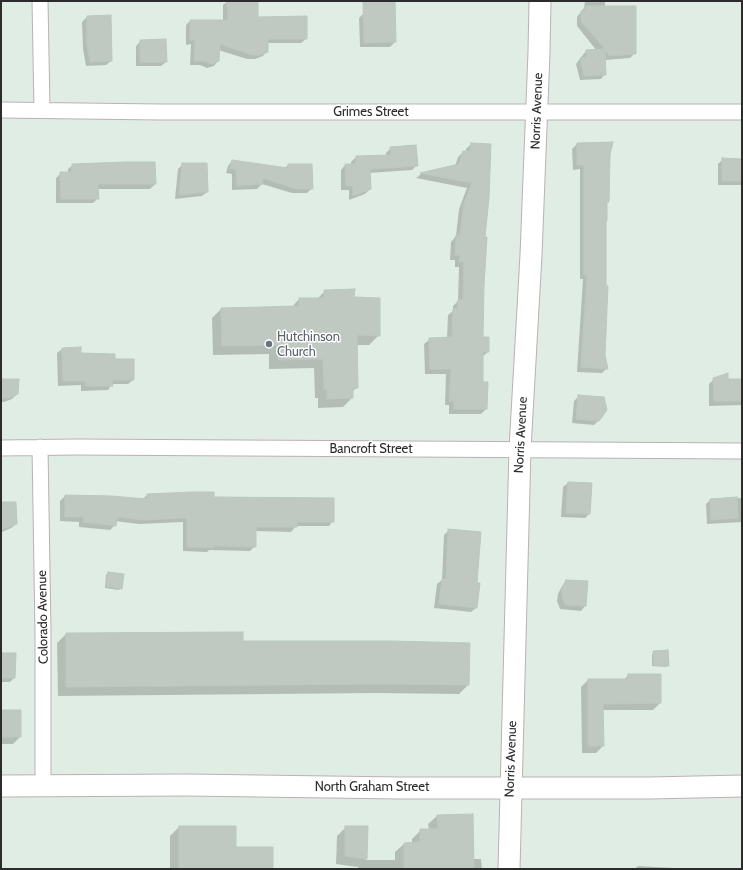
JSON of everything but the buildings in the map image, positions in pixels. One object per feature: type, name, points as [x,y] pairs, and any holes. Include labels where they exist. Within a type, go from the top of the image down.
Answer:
[{"type":"street","points":[[40,1],[42,110]]},
{"type":"street","name":"Norris Avenue","points":[[509,869],[520,449],[531,261],[540,1]]},
{"type":"street","name":"Grimes Street","points":[[1,110],[155,112],[742,112]]},
{"type":"street","name":"Colorado Avenue","points":[[40,447],[43,633],[43,786]]},
{"type":"street","name":"Bancroft Street","points":[[1,448],[742,450]]},
{"type":"street","name":"North Graham Street","points":[[1,786],[511,788],[742,786]]},
{"type":"place","name":"Hutchinson Church","points":[[269,344]]}]
